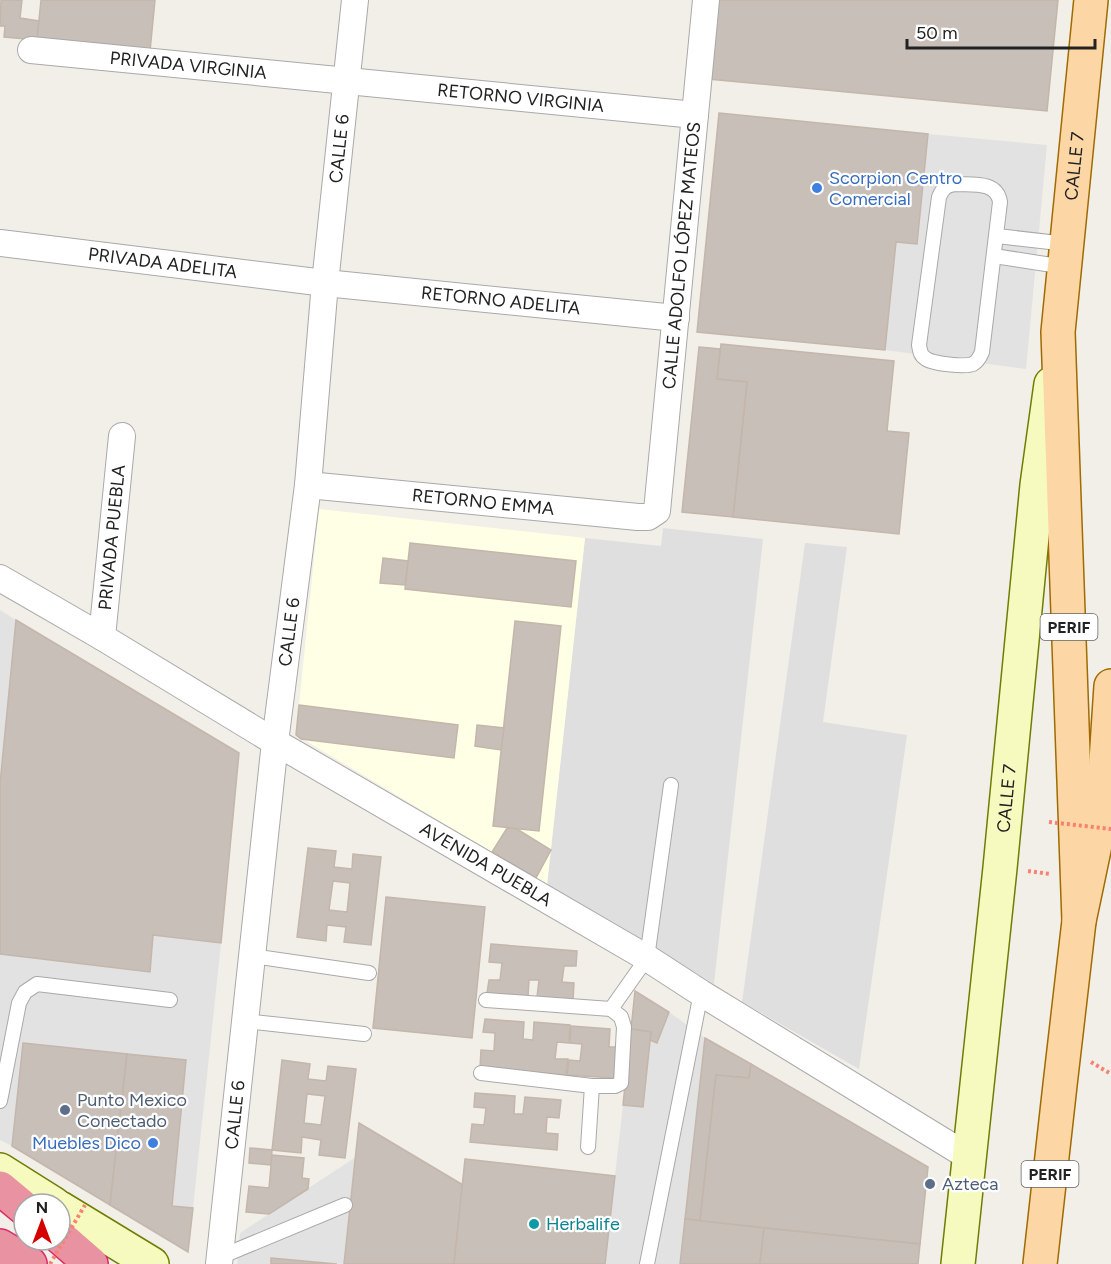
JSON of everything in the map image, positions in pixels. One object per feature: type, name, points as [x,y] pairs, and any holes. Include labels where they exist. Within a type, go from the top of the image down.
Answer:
[{"type":"highway","points":[[0,1188],[12,1198]]},
{"type":"highway","points":[[0,1246],[30,1264]]},
{"type":"highway","points":[[72,1247],[91,1264]]},
{"type":"main road","name":"CALLE 7","points":[[958,1264],[1000,868],[1037,484],[1058,332],[1091,0]]},
{"type":"main road","name":"CALLE 7","points":[[1058,332],[1079,921]]},
{"type":"main road","name":"CALLE 7","points":[[1040,1264],[1079,921],[1103,807],[1111,686]]},
{"type":"main road","points":[[0,1170],[40,1192]]},
{"type":"main road","points":[[72,1210],[152,1264]]},
{"type":"street","name":"CALLE 6","points":[[220,1261],[274,742],[308,485],[325,283],[354,0]]},
{"type":"street","name":"CALLE ADOLFO LÓPEZ MATEOS","points":[[657,511],[706,0]]},
{"type":"street","name":"PRIVADA VIRGINIA","points":[[31,50],[345,82]]},
{"type":"street","name":"RETORNO VIRGINIA","points":[[345,82],[695,115]]},
{"type":"street","name":"PRIVADA ADELITA","points":[[0,243],[325,283]]},
{"type":"street","name":"RETORNO ADELITA","points":[[325,283],[676,318]]},
{"type":"street","name":"PRIVADA PUEBLA","points":[[102,637],[122,436]]},
{"type":"street","name":"RETORNO EMMA","points":[[308,485],[638,517],[648,517],[657,511]]},
{"type":"street","name":"AVENIDA PUEBLA","points":[[0,578],[274,742],[647,958],[969,1156]]},
{"type":"lane","points":[[956,184],[986,186],[994,189],[999,195],[1000,202],[997,236],[980,358],[970,365],[932,362],[925,359],[920,352],[919,345],[939,197],[942,190],[948,185],[956,184]]},
{"type":"lane","points":[[997,236],[1066,255]]},
{"type":"lane","points":[[994,256],[1066,255]]},
{"type":"lane","points":[[611,1009],[647,958],[671,785]]},
{"type":"lane","points":[[252,956],[369,973]]},
{"type":"lane","points":[[0,1101],[19,1003],[25,992],[37,984],[170,1000]]},
{"type":"lane","points":[[647,1264],[701,993]]},
{"type":"lane","points":[[481,1074],[592,1086],[615,1086],[621,1083],[624,1027],[621,1017],[611,1009],[486,1000]]},
{"type":"lane","points":[[245,1021],[364,1034]]},
{"type":"lane","points":[[588,1147],[592,1086]]},
{"type":"lane","points":[[220,1261],[345,1205]]},
{"type":"path","points":[[1049,822],[1111,829]]},
{"type":"path","points":[[1000,868],[1077,876]]},
{"type":"shaded area","points":[[928,134],[1047,145],[1026,369],[885,350],[896,242],[917,244]]},
{"type":"shaded area","points":[[319,509],[585,538],[547,885],[296,735]]},
{"type":"shaded area","points":[[663,528],[763,539],[714,984],[620,926],[547,885],[585,538],[661,546]]},
{"type":"shaded area","points":[[805,543],[847,547],[823,722],[907,735],[859,1069],[742,1002]]},
{"type":"shaded area","points":[[0,610],[16,620],[0,784]]},
{"type":"shaded area","points":[[153,935],[221,943],[193,1208],[172,1206],[185,1060],[23,1043],[12,1146],[0,1140],[0,954],[149,972]]},
{"type":"shaded area","points":[[669,1012],[705,1038],[680,1264],[605,1264],[623,1105],[643,1106],[650,1040],[656,1043]]},
{"type":"shaded area","points":[[356,1157],[344,1264],[271,1258],[271,1264],[237,1264],[240,1233]]},
{"type":"building","points":[[1,0],[22,0],[20,18],[39,21],[37,40],[4,37],[5,26],[0,26]]},
{"type":"building","points":[[41,0],[155,0],[150,51],[37,40]]},
{"type":"building","points":[[716,0],[1058,0],[1047,111],[708,79]]},
{"type":"building","name":"Scorpion Centro Comercial","points":[[719,113],[928,134],[917,244],[896,242],[885,350],[697,332]]},
{"type":"building","points":[[721,344],[894,361],[887,431],[909,433],[899,534],[733,517],[747,382],[717,379]]},
{"type":"building","points":[[699,347],[720,349],[717,379],[747,382],[733,517],[682,512]]},
{"type":"building","points":[[410,543],[576,561],[571,607],[405,589]]},
{"type":"building","points":[[383,558],[408,561],[405,585],[380,583]]},
{"type":"building","points":[[16,620],[239,753],[221,943],[153,935],[150,972],[0,954],[0,784]]},
{"type":"building","points":[[515,621],[561,626],[539,831],[493,826]]},
{"type":"building","points":[[299,705],[458,725],[454,758],[301,739],[296,735]]},
{"type":"building","points":[[477,725],[504,728],[501,750],[475,746]]},
{"type":"building","points":[[507,828],[517,829],[551,850],[536,878],[492,852]]},
{"type":"building","points":[[308,848],[336,851],[334,867],[352,869],[353,854],[381,857],[371,945],[344,942],[346,927],[327,925],[326,941],[297,937]],"holes":[[[333,881],[350,883],[347,912],[329,910]]]},
{"type":"building","points":[[386,897],[485,907],[472,1038],[373,1028]]},
{"type":"building","points":[[491,944],[577,951],[576,966],[564,966],[562,982],[574,983],[573,1000],[537,997],[539,980],[529,980],[528,997],[487,993],[489,980],[500,980],[502,963],[489,962]]},
{"type":"building","points":[[635,991],[669,1012],[657,1043],[650,1040],[651,1032],[631,1029]]},
{"type":"building","points":[[485,1019],[524,1022],[523,1039],[533,1040],[534,1022],[570,1025],[569,1043],[557,1042],[555,1059],[568,1059],[566,1075],[480,1068],[481,1050],[494,1051],[495,1033],[483,1032]]},
{"type":"building","points":[[571,1026],[610,1029],[609,1047],[616,1047],[614,1078],[567,1075],[569,1060],[580,1061],[582,1044],[570,1043]]},
{"type":"building","points":[[631,1029],[651,1032],[643,1107],[623,1105]]},
{"type":"building","points":[[705,1038],[751,1064],[749,1078],[716,1075],[700,1221],[685,1219]]},
{"type":"building","points":[[23,1043],[127,1054],[110,1205],[12,1146]]},
{"type":"building","points":[[127,1054],[186,1060],[172,1206],[193,1208],[188,1252],[110,1205]]},
{"type":"building","points":[[282,1060],[310,1064],[308,1079],[326,1081],[328,1066],[356,1069],[345,1158],[319,1155],[321,1140],[302,1137],[301,1153],[272,1150]],"holes":[[[307,1094],[325,1096],[321,1125],[304,1123]]]},
{"type":"building","points":[[751,1064],[928,1167],[920,1244],[700,1221],[716,1075],[749,1078]]},
{"type":"building","points":[[475,1093],[515,1096],[514,1114],[523,1114],[525,1097],[561,1100],[559,1118],[547,1117],[546,1133],[558,1134],[557,1150],[470,1142],[472,1124],[484,1125],[486,1108],[474,1107]]},
{"type":"building","points":[[359,1123],[463,1185],[454,1264],[344,1264]]},
{"type":"building","points":[[250,1148],[272,1150],[271,1165],[249,1163]]},
{"type":"building","points":[[272,1155],[304,1158],[302,1178],[309,1179],[308,1189],[269,1214],[246,1212],[249,1186],[269,1188]]},
{"type":"building","name":"Herbalife","points":[[465,1159],[615,1176],[605,1264],[454,1264]]},
{"type":"building","points":[[685,1219],[764,1228],[760,1264],[680,1264]]},
{"type":"building","points":[[764,1228],[920,1244],[918,1264],[760,1264]]},
{"type":"building","points":[[271,1258],[337,1264],[271,1264]]},
{"type":"place","name":"Scorpion Centro Comercial","points":[[817,188]]},
{"type":"place","name":"Punto Mexico Conectado","points":[[65,1110]]},
{"type":"place","name":"Muebles Dico","points":[[153,1143]]},
{"type":"place","name":"Azteca","points":[[930,1184]]},
{"type":"place","name":"Herbalife","points":[[534,1224]]}]
